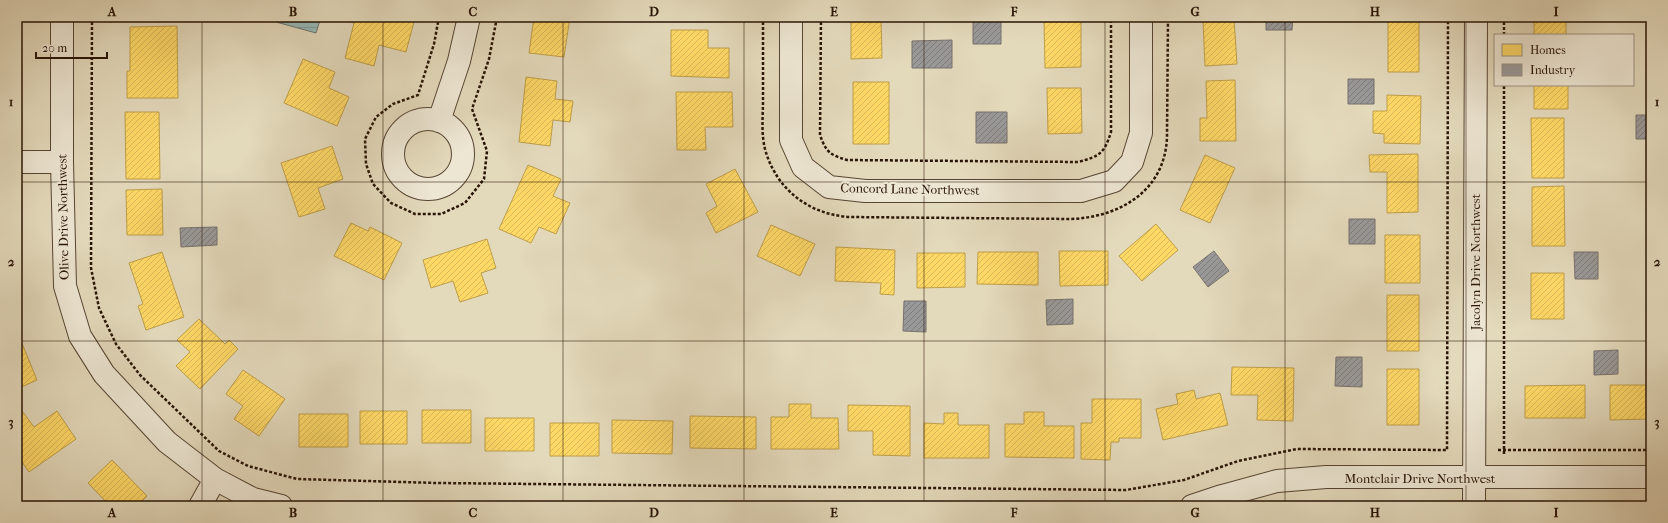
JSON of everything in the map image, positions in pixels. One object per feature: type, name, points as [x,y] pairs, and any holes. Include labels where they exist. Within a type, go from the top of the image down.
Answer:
[{"type":"street","name":"Olive Drive Northwest","points":[[62,17],[62,162],[65,286],[80,336],[104,374],[132,406],[167,442],[215,479]]},
{"type":"street","points":[[439,121],[459,61],[469,17]]},
{"type":"street","name":"Concord Lane Northwest","points":[[791,17],[791,140],[802,167],[828,187],[865,191],[1081,191],[1114,181],[1132,162],[1141,133],[1141,17]]},
{"type":"street","name":"Jacolyn Drive Northwest","points":[[1474,506],[1476,17]]},
{"type":"street","points":[[17,162],[62,162]]},
{"type":"street","name":"Montclair Drive Northwest","points":[[1192,506],[1277,481],[1326,478],[1651,477]]},
{"type":"street","points":[[200,506],[215,479],[253,499],[281,506]]},
{"type":"path","points":[[92,17],[91,268],[98,308],[116,344],[140,375],[219,450],[248,466],[297,479],[461,483],[1118,490],[1184,480],[1238,461],[1297,449],[1447,450],[1448,17]]},
{"type":"path","points":[[763,17],[763,124],[765,148],[780,182],[794,196],[807,205],[826,213],[849,217],[1071,219],[1092,217],[1118,209],[1144,192],[1160,169],[1164,159],[1167,143],[1168,17]]},
{"type":"path","points":[[820,17],[820,136],[824,147],[834,156],[847,160],[1078,162],[1097,157],[1107,145],[1111,132],[1111,17]]},
{"type":"path","points":[[1504,17],[1504,34]]},
{"type":"path","points":[[1504,86],[1504,459]]},
{"type":"path","points":[[1496,450],[1651,450]]},
{"type":"path","points":[[1315,506],[1386,506]]},
{"type":"path","points":[[1496,506],[1651,506]]},
{"type":"water","points":[[277,17],[321,17],[316,33],[276,22]]},
{"type":"building: Homes","points":[[344,17],[415,18],[406,52],[379,45],[374,66],[345,58],[354,23],[343,20]]},
{"type":"building: Homes","points":[[534,17],[570,17],[564,57],[529,53]]},
{"type":"building: Homes","points":[[851,17],[881,17],[882,58],[851,59]]},
{"type":"building: Homes","points":[[1388,17],[1419,17],[1419,72],[1388,72]]},
{"type":"building: Homes","points":[[1534,17],[1566,17],[1566,34],[1534,34]]},
{"type":"building: Homes","points":[[1044,19],[1081,19],[1081,67],[1045,68]]},
{"type":"building: Homes","points":[[1234,19],[1237,64],[1205,66],[1203,21]]},
{"type":"building: Homes","points":[[177,26],[178,98],[127,98],[127,71],[130,71],[130,27]]},
{"type":"building: Homes","points":[[671,30],[708,30],[708,48],[729,48],[729,78],[671,76]]},
{"type":"building: Homes","points":[[303,59],[335,72],[329,88],[349,97],[337,126],[284,103]]},
{"type":"building: Homes","points":[[526,77],[557,81],[555,99],[573,101],[570,122],[553,120],[550,146],[519,142]]},
{"type":"building: Homes","points":[[1235,80],[1236,141],[1200,141],[1200,118],[1207,118],[1206,81]]},
{"type":"building: Homes","points":[[853,82],[889,82],[889,144],[853,144]]},
{"type":"building: Homes","points":[[1534,86],[1568,86],[1568,109],[1534,109]]},
{"type":"building: Homes","points":[[1047,88],[1081,88],[1082,133],[1048,134]]},
{"type":"building: Homes","points":[[676,92],[732,92],[733,127],[705,127],[706,150],[677,150]]},
{"type":"building: Homes","points":[[1387,95],[1421,96],[1420,144],[1384,143],[1384,134],[1373,133],[1373,111],[1387,111]]},
{"type":"building: Homes","points":[[125,112],[159,112],[160,179],[126,179]]},
{"type":"building: Homes","points":[[1531,118],[1564,118],[1564,178],[1532,178]]},
{"type":"building: Homes","points":[[332,146],[343,179],[318,188],[325,209],[299,217],[281,163]]},
{"type":"building: Homes","points":[[1418,154],[1418,212],[1387,213],[1387,172],[1370,172],[1369,155]]},
{"type":"building: Homes","points":[[1205,155],[1235,168],[1210,223],[1180,210]]},
{"type":"building: Homes","points":[[528,165],[561,179],[553,196],[570,203],[556,234],[539,227],[531,243],[499,229]]},
{"type":"building: Homes","points":[[735,169],[758,212],[716,233],[706,213],[717,206],[706,184]]},
{"type":"building: Homes","points":[[1564,186],[1565,246],[1532,246],[1532,187]]},
{"type":"building: Homes","points":[[162,189],[163,235],[127,235],[126,190]]},
{"type":"building: Homes","points":[[351,223],[368,231],[370,227],[402,243],[384,280],[334,256]]},
{"type":"building: Homes","points":[[1156,224],[1178,250],[1142,281],[1119,256]]},
{"type":"building: Homes","points":[[771,225],[815,244],[800,276],[757,256]]},
{"type":"building: Homes","points":[[1385,235],[1420,235],[1420,283],[1385,283]]},
{"type":"building: Homes","points":[[487,239],[496,268],[481,273],[488,293],[460,302],[453,281],[431,288],[423,260]]},
{"type":"building: Homes","points":[[836,247],[895,250],[894,295],[880,294],[881,283],[835,281]]},
{"type":"building: Homes","points":[[1059,251],[1108,251],[1108,285],[1060,286]]},
{"type":"building: Homes","points":[[162,252],[184,317],[146,330],[138,306],[143,304],[129,263]]},
{"type":"building: Homes","points":[[978,252],[1038,252],[1038,285],[977,284]]},
{"type":"building: Homes","points":[[917,253],[965,253],[965,287],[917,288]]},
{"type":"building: Homes","points":[[1531,273],[1564,273],[1564,319],[1531,319]]},
{"type":"building: Homes","points":[[1387,295],[1419,295],[1419,351],[1387,351]]},
{"type":"building: Homes","points":[[199,319],[225,344],[229,340],[238,349],[200,389],[176,366],[190,352],[177,340]]},
{"type":"building: Homes","points":[[19,336],[37,380],[17,389],[17,337]]},
{"type":"building: Homes","points":[[1232,367],[1294,368],[1293,421],[1257,420],[1258,395],[1231,395]]},
{"type":"building: Homes","points":[[1387,369],[1419,369],[1419,425],[1387,425]]},
{"type":"building: Homes","points":[[243,370],[285,399],[259,436],[234,419],[243,406],[226,394]]},
{"type":"building: Homes","points":[[1585,385],[1585,418],[1525,418],[1525,386]]},
{"type":"building: Homes","points":[[1610,385],[1651,385],[1651,419],[1610,420]]},
{"type":"building: Homes","points":[[1194,390],[1196,399],[1220,393],[1228,425],[1163,440],[1156,409],[1178,404],[1176,394]]},
{"type":"building: Homes","points":[[1092,399],[1141,399],[1141,438],[1119,438],[1119,442],[1111,442],[1110,460],[1081,459],[1081,423],[1092,423]]},
{"type":"building: Homes","points":[[789,404],[811,404],[811,418],[838,418],[839,449],[771,449],[771,417],[789,417]]},
{"type":"building: Homes","points":[[848,405],[910,406],[910,456],[873,455],[873,431],[848,431]]},
{"type":"building: Homes","points":[[19,407],[34,427],[57,411],[76,439],[29,472],[17,455],[17,408]]},
{"type":"building: Homes","points":[[422,410],[471,410],[471,443],[422,443]]},
{"type":"building: Homes","points":[[360,411],[407,411],[407,444],[360,444]]},
{"type":"building: Homes","points":[[1024,412],[1044,412],[1044,426],[1074,426],[1074,458],[1005,457],[1005,424],[1024,424]]},
{"type":"building: Homes","points":[[944,413],[958,413],[958,425],[989,425],[989,458],[924,458],[924,423],[944,424]]},
{"type":"building: Homes","points":[[299,414],[348,414],[348,447],[299,447]]},
{"type":"building: Homes","points":[[690,416],[756,417],[756,449],[690,448]]},
{"type":"building: Homes","points":[[485,418],[534,418],[534,451],[485,451]]},
{"type":"building: Homes","points":[[612,420],[673,421],[672,454],[612,453]]},
{"type":"building: Homes","points":[[550,423],[599,423],[599,456],[550,456]]},
{"type":"building: Homes","points":[[112,460],[147,496],[137,506],[110,506],[88,483]]},
{"type":"building: Industry","points":[[973,17],[1001,17],[1001,44],[973,44]]},
{"type":"building: Industry","points":[[1266,17],[1293,17],[1292,30],[1266,30]]},
{"type":"building: Industry","points":[[952,40],[952,68],[912,68],[912,41]]},
{"type":"building: Industry","points":[[1348,79],[1374,79],[1374,104],[1348,104]]},
{"type":"building: Industry","points":[[976,112],[1007,112],[1007,143],[976,143]]},
{"type":"building: Industry","points":[[1636,115],[1651,115],[1651,139],[1636,139]]},
{"type":"building: Industry","points":[[1349,219],[1375,219],[1375,244],[1349,244]]},
{"type":"building: Industry","points":[[217,227],[217,245],[181,247],[180,228]]},
{"type":"building: Industry","points":[[1214,251],[1229,271],[1208,287],[1193,267]]},
{"type":"building: Industry","points":[[1574,252],[1598,252],[1598,279],[1575,279]]},
{"type":"building: Industry","points":[[1073,299],[1073,324],[1047,325],[1046,300]]},
{"type":"building: Industry","points":[[904,301],[926,301],[926,332],[903,331]]},
{"type":"building: Industry","points":[[1618,350],[1618,374],[1594,375],[1594,351]]},
{"type":"building: Industry","points":[[1336,357],[1362,357],[1362,387],[1335,386]]}]
